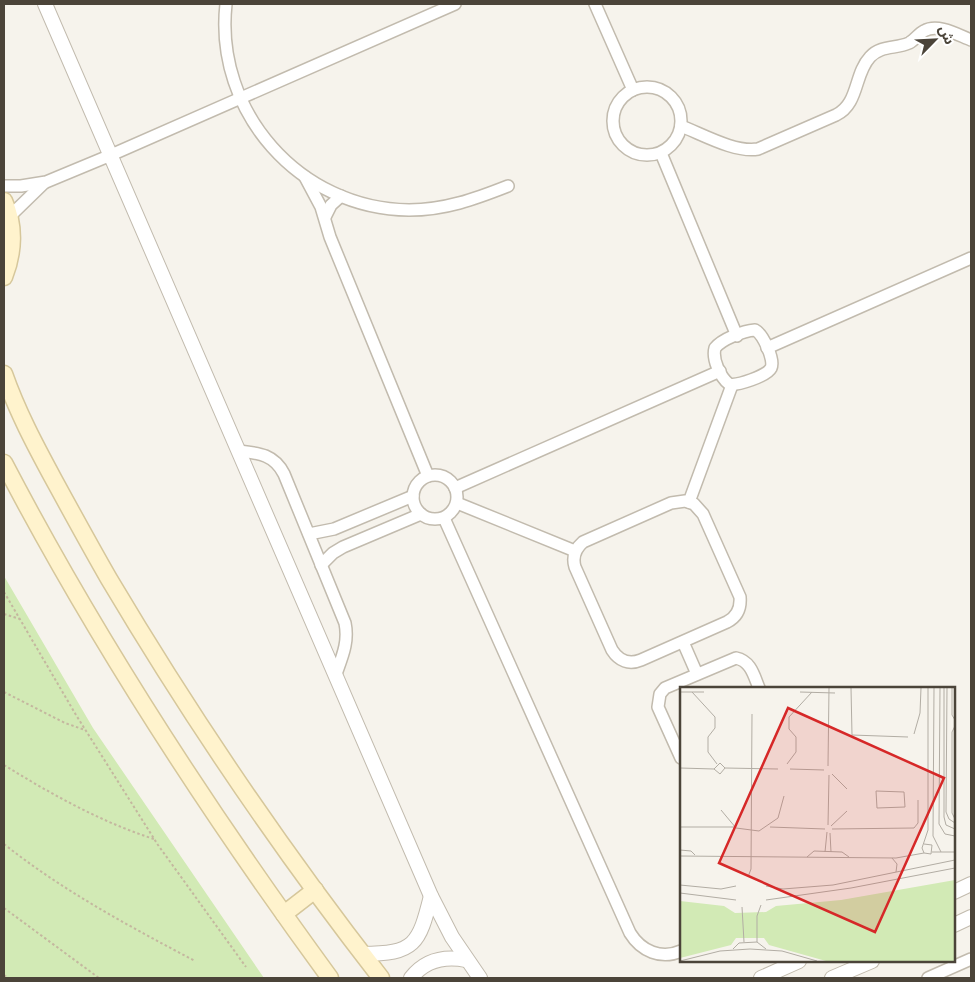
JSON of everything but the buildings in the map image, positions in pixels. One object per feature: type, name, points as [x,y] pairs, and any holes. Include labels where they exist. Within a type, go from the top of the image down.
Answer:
[{"type":"main road","points":[[4,201],[10,218],[12,243],[4,277]]},
{"type":"main road","points":[[4,374],[13,400],[29,433],[89,544],[153,653],[265,820],[381,978]]},
{"type":"main road","points":[[4,463],[102,638],[176,755],[330,978]]},
{"type":"main road","points":[[284,914],[315,890]]},
{"type":"street","points":[[45,4],[431,896],[442,920],[466,960],[480,978]]},
{"type":"street","points":[[226,4],[225,25],[228,58],[240,98],[254,125],[263,137],[284,161],[305,177],[341,196],[382,207],[425,209],[460,204],[508,186]]},
{"type":"street","points":[[4,186],[21,186],[46,182],[455,4]]},
{"type":"street","points":[[595,4],[633,90]]},
{"type":"street","points":[[681,126],[737,148],[747,150],[758,149],[836,115],[846,108],[865,65],[870,56],[878,50],[906,44],[931,28],[944,30],[971,40]]},
{"type":"street","points":[[652,87],[670,96],[680,113],[681,126],[676,139],[667,149],[661,153],[648,156],[635,154],[624,147],[616,136],[613,123],[615,110],[622,98],[633,90],[652,87]]},
{"type":"street","points":[[661,153],[737,336]]},
{"type":"street","points":[[305,177],[325,217],[330,237],[428,476]]},
{"type":"street","points":[[10,218],[46,182]]},
{"type":"street","points":[[325,217],[331,205],[341,196]]},
{"type":"street","points":[[767,348],[971,258]]},
{"type":"street","points":[[752,330],[762,336],[767,348],[772,362],[770,370],[739,384],[732,385],[726,382],[714,355],[715,348],[720,343],[752,330]]},
{"type":"street","points":[[455,488],[720,371]]},
{"type":"street","points":[[689,502],[732,385]]},
{"type":"street","points":[[239,450],[263,454],[278,464],[284,474],[347,629],[346,646],[336,674]]},
{"type":"street","points":[[428,476],[444,477],[455,488],[457,503],[452,512],[444,518],[434,520],[421,514],[415,506],[413,496],[416,486],[428,476]]},
{"type":"street","points":[[308,534],[340,526],[413,496]]},
{"type":"street","points":[[689,502],[697,506],[703,514],[738,592],[741,602],[738,612],[731,620],[683,642],[636,662],[627,662],[618,658],[612,650],[575,566],[575,551],[583,542],[671,503],[689,502]]},
{"type":"street","points":[[457,503],[575,551]]},
{"type":"street","points":[[321,565],[333,553],[348,545],[421,514]]},
{"type":"street","points":[[444,518],[630,933],[638,944],[650,952],[670,955],[680,951]]},
{"type":"street","points":[[340,526],[348,534],[348,545]]},
{"type":"street","points":[[683,642],[697,674]]},
{"type":"street","points":[[680,756],[660,711],[658,698],[665,688],[730,660],[739,659],[745,661],[750,666],[759,687]]},
{"type":"street","points":[[955,892],[971,884]]},
{"type":"street","points":[[362,954],[390,954],[398,952],[412,942],[422,929],[431,896]]},
{"type":"street","points":[[955,925],[971,917]]},
{"type":"street","points":[[411,978],[419,969],[436,960],[454,958],[466,960]]},
{"type":"street","points":[[928,978],[971,959]]},
{"type":"street","points":[[761,978],[797,962]]},
{"type":"street","points":[[832,978],[870,962]]},
{"type":"path","points":[[4,592],[86,731],[154,839],[246,967]]},
{"type":"path","points":[[4,614],[20,619]]},
{"type":"path","points":[[4,692],[65,723],[86,731]]},
{"type":"path","points":[[4,765],[31,782],[122,828],[154,839]]},
{"type":"path","points":[[4,844],[72,892],[130,927],[195,961]]},
{"type":"path","points":[[4,908],[99,978]]},
{"type":"path","points":[[4,975],[8,978]]},
{"type":"green space","points":[[4,576],[93,728],[264,978],[4,978]]}]
